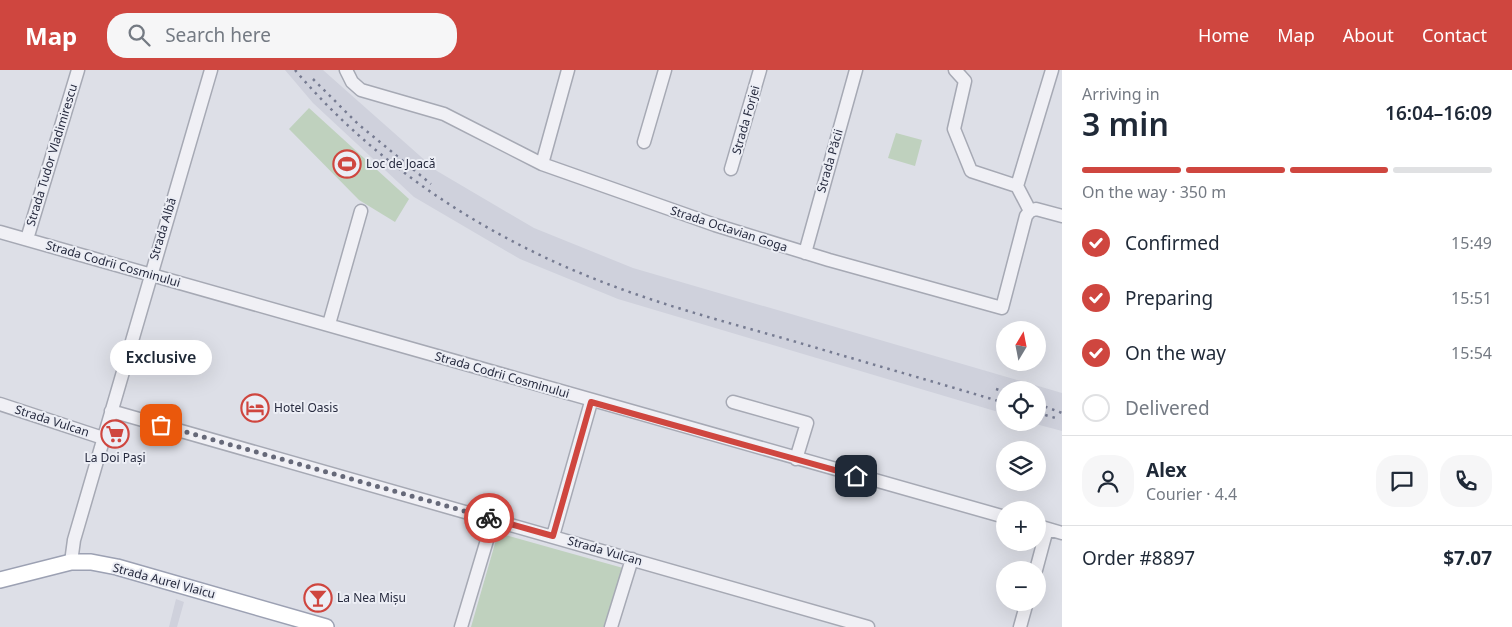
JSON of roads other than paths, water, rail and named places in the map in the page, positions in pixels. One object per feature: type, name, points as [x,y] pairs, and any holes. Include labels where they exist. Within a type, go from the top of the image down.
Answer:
[{"type":"main road","name":"Strada Aurel Vlaicu","points":[[0,580],[71,562],[91,562],[117,567],[326,627]]},
{"type":"street","name":"Strada Tudor Vladimirescu","points":[[27,240],[78,70]]},
{"type":"street","name":"Strada Albă","points":[[71,562],[74,540],[103,438],[211,70]]},
{"type":"street","name":"Strada Octavian Goga","points":[[346,70],[352,82],[361,90],[444,114],[542,164],[715,225],[805,253],[1002,308],[1026,216],[1030,211]]},
{"type":"street","points":[[542,164],[568,70]]},
{"type":"street","points":[[644,142],[665,70]]},
{"type":"street","name":"Strada Forjei","points":[[732,169],[760,70]]},
{"type":"street","name":"Strada Păcii","points":[[805,253],[856,70]]},
{"type":"street","points":[[955,70],[965,81],[954,128],[971,172],[1018,186]]},
{"type":"street","points":[[1052,70],[1018,186],[1030,211],[1036,209],[1062,216]]},
{"type":"street","points":[[329,324],[362,211]]},
{"type":"street","name":"Strada Codrii Cosminului","points":[[0,232],[329,324],[591,402],[996,515]]},
{"type":"street","points":[[553,536],[591,402]]},
{"type":"street","points":[[733,402],[807,423],[796,459]]},
{"type":"street","name":"Strada Vulcan","points":[[0,404],[103,438]]},
{"type":"street","name":"Strada Vulcan","points":[[112,411],[868,627]]},
{"type":"street","points":[[461,627],[493,520]]},
{"type":"street","points":[[1046,529],[1062,533]]},
{"type":"street","points":[[611,627],[632,559]]},
{"type":"street","points":[[1020,627],[1024,611]]},
{"type":"railway","points":[[295,70],[328,106],[363,139],[401,170],[481,224],[568,268],[680,309],[996,400]]},
{"type":"railway","points":[[313,79],[358,124],[431,184]]},
{"type":"railway","points":[[1046,407],[1062,413]]},
{"type":"railway","points":[[1046,415],[1059,419]]},
{"type":"place","name":"Loc de Joacă","points":[[347,164]]},
{"type":"place","name":"Hotel Oasis","points":[[255,408]]},
{"type":"place","name":"Exclusive","points":[[161,425]]},
{"type":"place","name":"La Doi Pași","points":[[115,434]]},
{"type":"place","name":"La Nea Mișu","points":[[318,598]]}]
